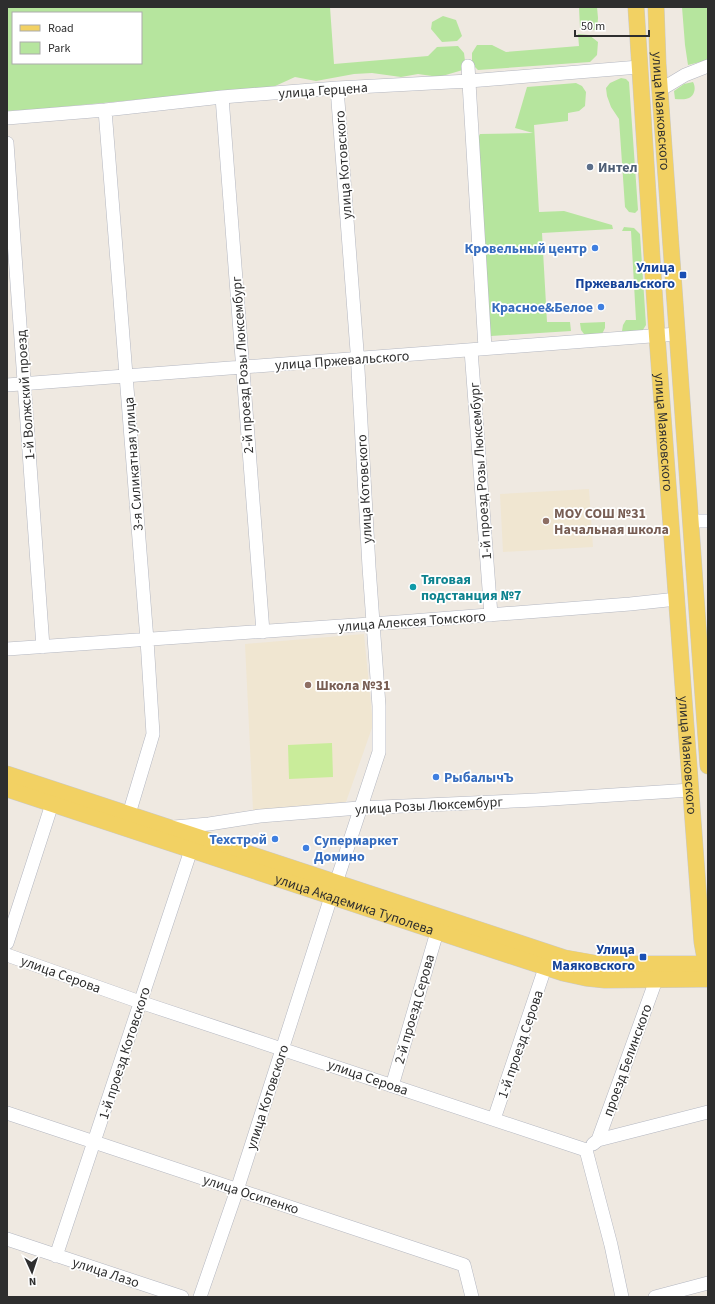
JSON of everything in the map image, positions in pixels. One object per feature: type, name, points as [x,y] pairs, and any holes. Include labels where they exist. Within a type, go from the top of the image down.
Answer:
[{"type":"main road","name":"улица Маяковского","points":[[636,7],[657,336],[676,598],[702,942],[707,968]]},
{"type":"main road","name":"улица Маяковского","points":[[656,7],[660,90],[708,766]]},
{"type":"main road","name":"улица Академика Туполева","points":[[7,774],[129,814],[191,850],[549,953],[582,962],[599,964],[707,968]]},
{"type":"main road","name":"улица Академика Туполева","points":[[7,789],[52,804],[164,833],[334,890],[437,932],[570,975],[595,979],[708,979]]},
{"type":"street","points":[[468,66],[485,348]]},
{"type":"street","points":[[660,90],[684,75],[708,66]]},
{"type":"street","name":"улица Герцена","points":[[7,118],[337,88],[469,81],[639,67]]},
{"type":"street","name":"улица Котовского","points":[[200,1297],[237,1190],[359,808],[379,752],[379,706],[357,358],[337,88]]},
{"type":"street","name":"2-й проезд Розы Люксембург","points":[[222,98],[263,632]]},
{"type":"street","name":"3-я Силикатная улица","points":[[106,110],[153,734],[129,814]]},
{"type":"street","name":"1-й Волжский проезд","points":[[7,143],[43,647]]},
{"type":"street","name":"улица Пржевальского","points":[[7,385],[677,334]]},
{"type":"street","name":"1-й проезд Розы Люксембург","points":[[472,350],[491,615]]},
{"type":"street","points":[[690,521],[708,521]]},
{"type":"street","name":"улица Алексея Томского","points":[[7,649],[373,624],[630,604],[676,598]]},
{"type":"street","name":"улица Розы Люксембург","points":[[164,833],[186,827],[260,816],[359,808],[536,800],[691,790]]},
{"type":"street","points":[[7,943],[52,804]]},
{"type":"street","name":"1-й проезд Котовского","points":[[56,1256],[191,850]]},
{"type":"street","name":"2-й проезд Серова","points":[[392,1086],[437,932]]},
{"type":"street","name":"улица Серова","points":[[7,955],[140,1002],[586,1150]]},
{"type":"street","name":"1-й проезд Серова","points":[[494,1119],[545,968]]},
{"type":"street","name":"проезд Белинского","points":[[598,1140],[656,980]]},
{"type":"street","name":"проезд Белинского","points":[[586,1150],[598,1140],[708,1112]]},
{"type":"street","name":"улица Осипенко","points":[[7,1113],[464,1265],[472,1297]]},
{"type":"street","points":[[586,1150],[611,1245],[622,1297]]},
{"type":"street","name":"улица Лазо","points":[[7,1239],[182,1297]]},
{"type":"street","points":[[655,1297],[708,1283]]},
{"type":"shaded area","name":"МОУ СОШ №31 Начальная школа","points":[[589,489],[593,547],[503,552],[500,494]]},
{"type":"shaded area","name":"Школа №31","points":[[364,634],[373,725],[346,802],[253,810],[245,644]]},
{"type":"green space","points":[[7,7],[330,7],[334,64],[428,56],[437,47],[458,46],[464,53],[466,69],[439,77],[418,74],[401,77],[372,73],[354,74],[316,81],[295,77],[273,87],[7,111]]},
{"type":"green space","points":[[579,7],[597,7],[597,30],[584,30],[580,28]]},
{"type":"green space","points":[[682,7],[708,7],[708,60],[688,65]]},
{"type":"green space","points":[[443,16],[456,20],[462,36],[457,41],[442,42],[431,29],[432,22]]},
{"type":"green space","points":[[578,34],[589,35],[598,42],[597,55],[590,62],[478,70],[472,64],[472,53],[477,45],[492,45],[506,52],[579,46]]},
{"type":"green space","points":[[621,78],[626,79],[629,82],[638,210],[635,213],[629,212],[625,207],[619,119],[611,107],[606,88],[610,83]]},
{"type":"green space","points":[[693,82],[694,91],[691,97],[686,99],[675,99],[674,91],[684,84]]},
{"type":"green space","points":[[576,83],[582,86],[586,92],[585,106],[579,111],[568,113],[568,121],[534,125],[539,212],[564,211],[612,225],[613,229],[542,233],[547,322],[570,322],[571,331],[491,336],[489,332],[478,138],[480,134],[533,133],[515,128],[527,87]]},
{"type":"green space","points":[[624,227],[634,228],[640,234],[646,325],[641,333],[630,334],[622,331],[626,320],[636,320],[631,231],[622,231]]},
{"type":"green space","points":[[605,322],[605,328],[602,334],[584,334],[581,330],[580,323]]},
{"type":"green space","points":[[332,743],[333,777],[289,779],[288,745]]},
{"type":"place","name":"Интел","points":[[590,167]]},
{"type":"place","name":"Кровельный центр","points":[[595,248]]},
{"type":"place","name":"Улица Пржевальского","points":[[683,275]]},
{"type":"place","name":"Красное&Белое","points":[[601,307]]},
{"type":"place","name":"МОУ СОШ №31 Начальная школа","points":[[546,521]]},
{"type":"place","name":"Тяговая подстанция №7","points":[[413,587]]},
{"type":"place","name":"Школа №31","points":[[308,685]]},
{"type":"place","name":"РыбалычЪ","points":[[436,777]]},
{"type":"place","name":"Техстрой","points":[[275,839]]},
{"type":"place","name":"Супермаркет Домино","points":[[306,848]]},
{"type":"place","name":"Улица Маяковского","points":[[643,957]]}]
